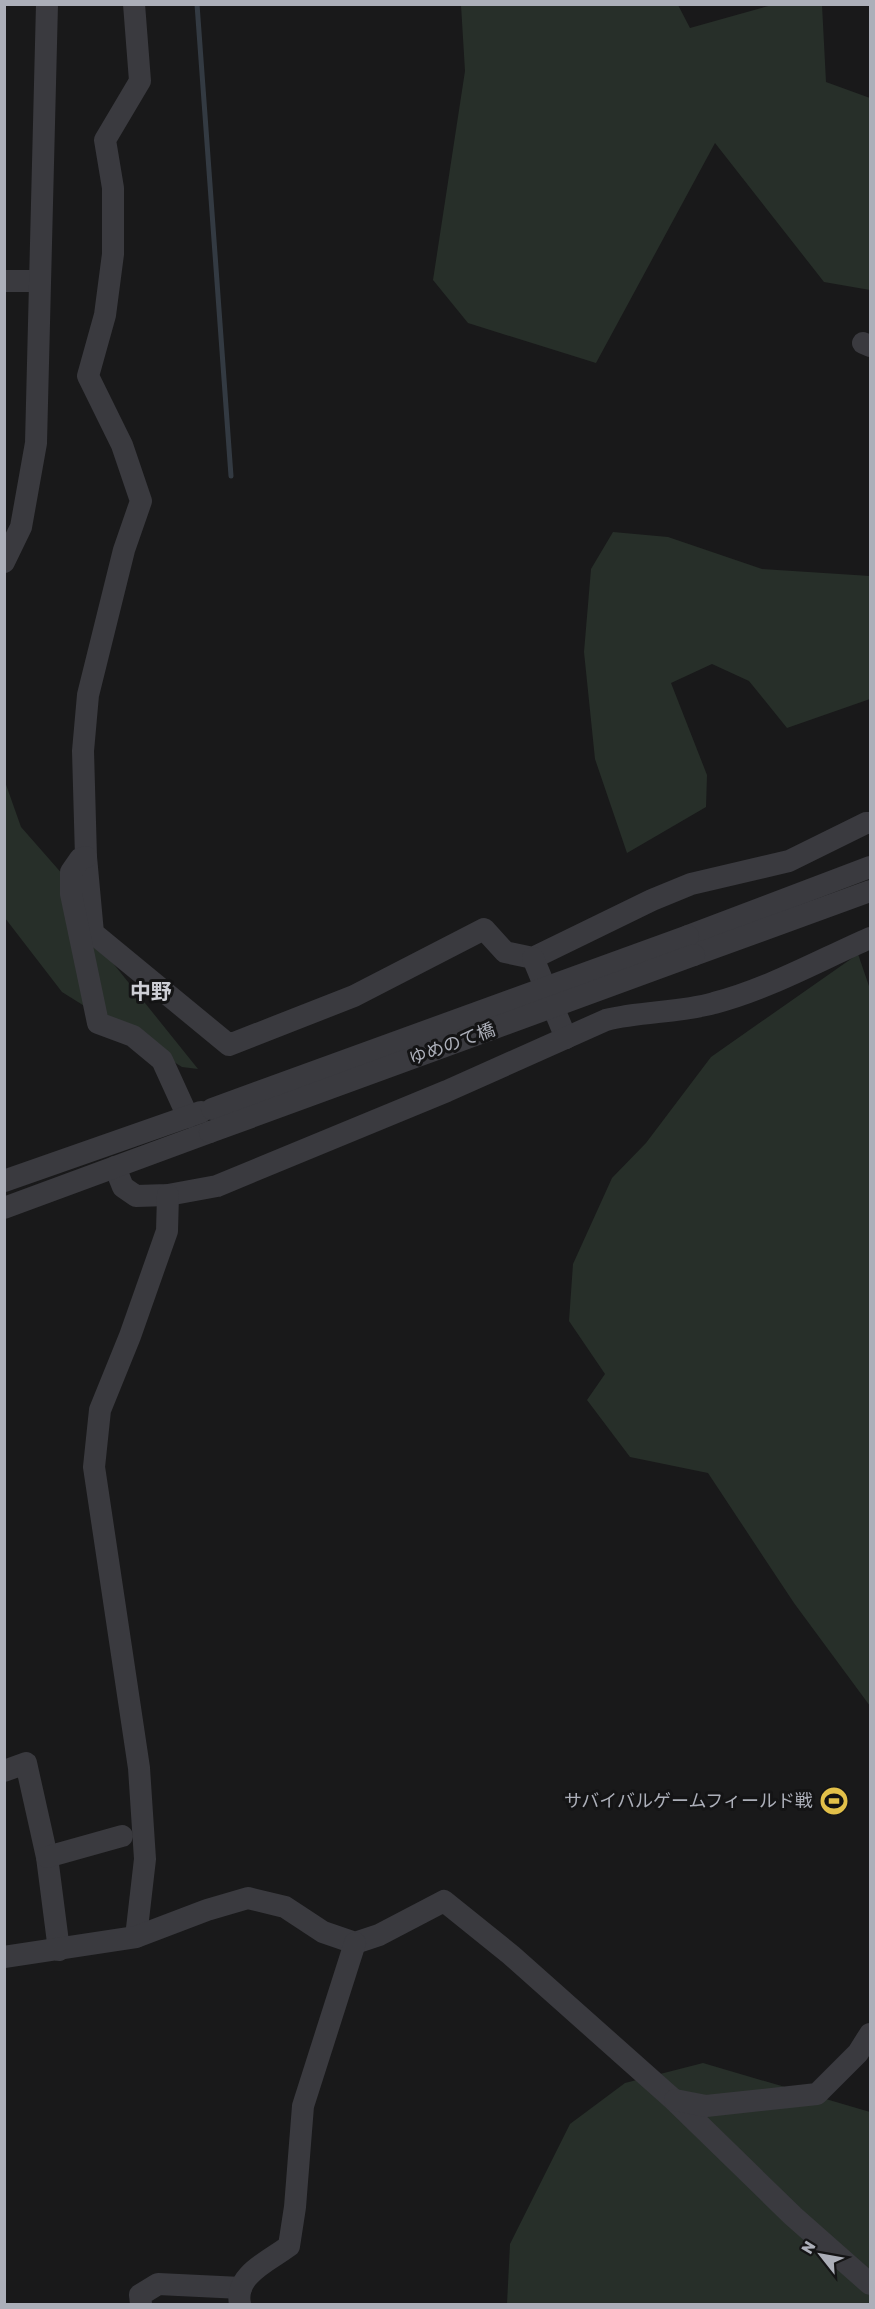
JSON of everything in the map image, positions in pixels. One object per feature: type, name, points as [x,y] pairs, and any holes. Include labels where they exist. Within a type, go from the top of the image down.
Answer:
[{"type":"street","points":[[4,562],[21,527],[36,443],[47,4]]},
{"type":"street","points":[[134,4],[140,81],[105,140],[113,188],[113,254],[105,315],[88,376],[122,445],[141,501],[124,550],[88,695],[83,751],[86,857],[93,933],[229,1045],[354,996],[484,929],[505,952],[533,958],[652,900],[691,884],[789,861],[866,822],[870,823]]},
{"type":"street","points":[[4,281],[39,281]]},
{"type":"street","points":[[86,857],[75,864],[70,872],[71,894],[98,1023],[133,1036],[162,1060],[188,1117]]},
{"type":"street","points":[[691,945],[870,867]]},
{"type":"street","points":[[691,945],[870,891]]},
{"type":"street","points":[[115,1167],[123,1187],[136,1196],[168,1195],[217,1186],[624,1015],[712,1004],[735,997],[870,938]]},
{"type":"street","name":"ゆめのて橋","points":[[4,1181],[691,945]]},
{"type":"street","name":"ゆめのて橋","points":[[4,1208],[210,1132],[691,945]]},
{"type":"street","points":[[533,958],[566,1038]]},
{"type":"street","points":[[136,1937],[145,1859],[139,1768],[94,1467],[100,1410],[130,1336],[167,1231],[168,1195]]},
{"type":"street","points":[[4,1771],[26,1763],[46,1857],[59,1950]]},
{"type":"street","points":[[46,1857],[122,1836]]},
{"type":"street","points":[[4,1957],[136,1937],[207,1910],[248,1898],[285,1907],[323,1932],[355,1942],[379,1935],[444,1901],[511,1955],[674,2100],[793,2216],[870,2284]]},
{"type":"street","points":[[141,2304],[140,2295],[158,2284],[240,2296],[244,2278],[289,2246],[296,2206],[303,2106],[355,1942]]},
{"type":"street","points":[[674,2100],[706,2106],[817,2094],[858,2053],[870,2034]]},
{"type":"shaded area","points":[[461,5],[678,5],[690,28],[772,5],[822,5],[826,82],[870,98],[870,290],[824,282],[715,143],[596,363],[468,323],[433,280],[465,71]]},
{"type":"shaded area","points":[[613,532],[668,537],[762,569],[870,576],[870,699],[787,728],[749,681],[712,664],[671,683],[707,775],[706,807],[627,853],[595,759],[584,652],[591,569]]},
{"type":"shaded area","points":[[4,779],[21,827],[64,876],[104,952],[198,1069],[182,1067],[62,992],[5,918]]},
{"type":"shaded area","points":[[858,954],[870,989],[870,1706],[794,1603],[708,1473],[630,1457],[587,1400],[605,1374],[569,1321],[573,1264],[612,1178],[646,1143],[711,1057]]},
{"type":"shaded area","points":[[703,2063],[870,2112],[870,2304],[507,2304],[510,2244],[570,2124],[625,2083]]},
{"type":"waterway","points":[[197,4],[231,476]]},
{"type":"place","name":"サバイバルゲームフィールド戦","points":[[834,1801]]},
{"type":"district","name":"中野","points":[[151,991]]}]
